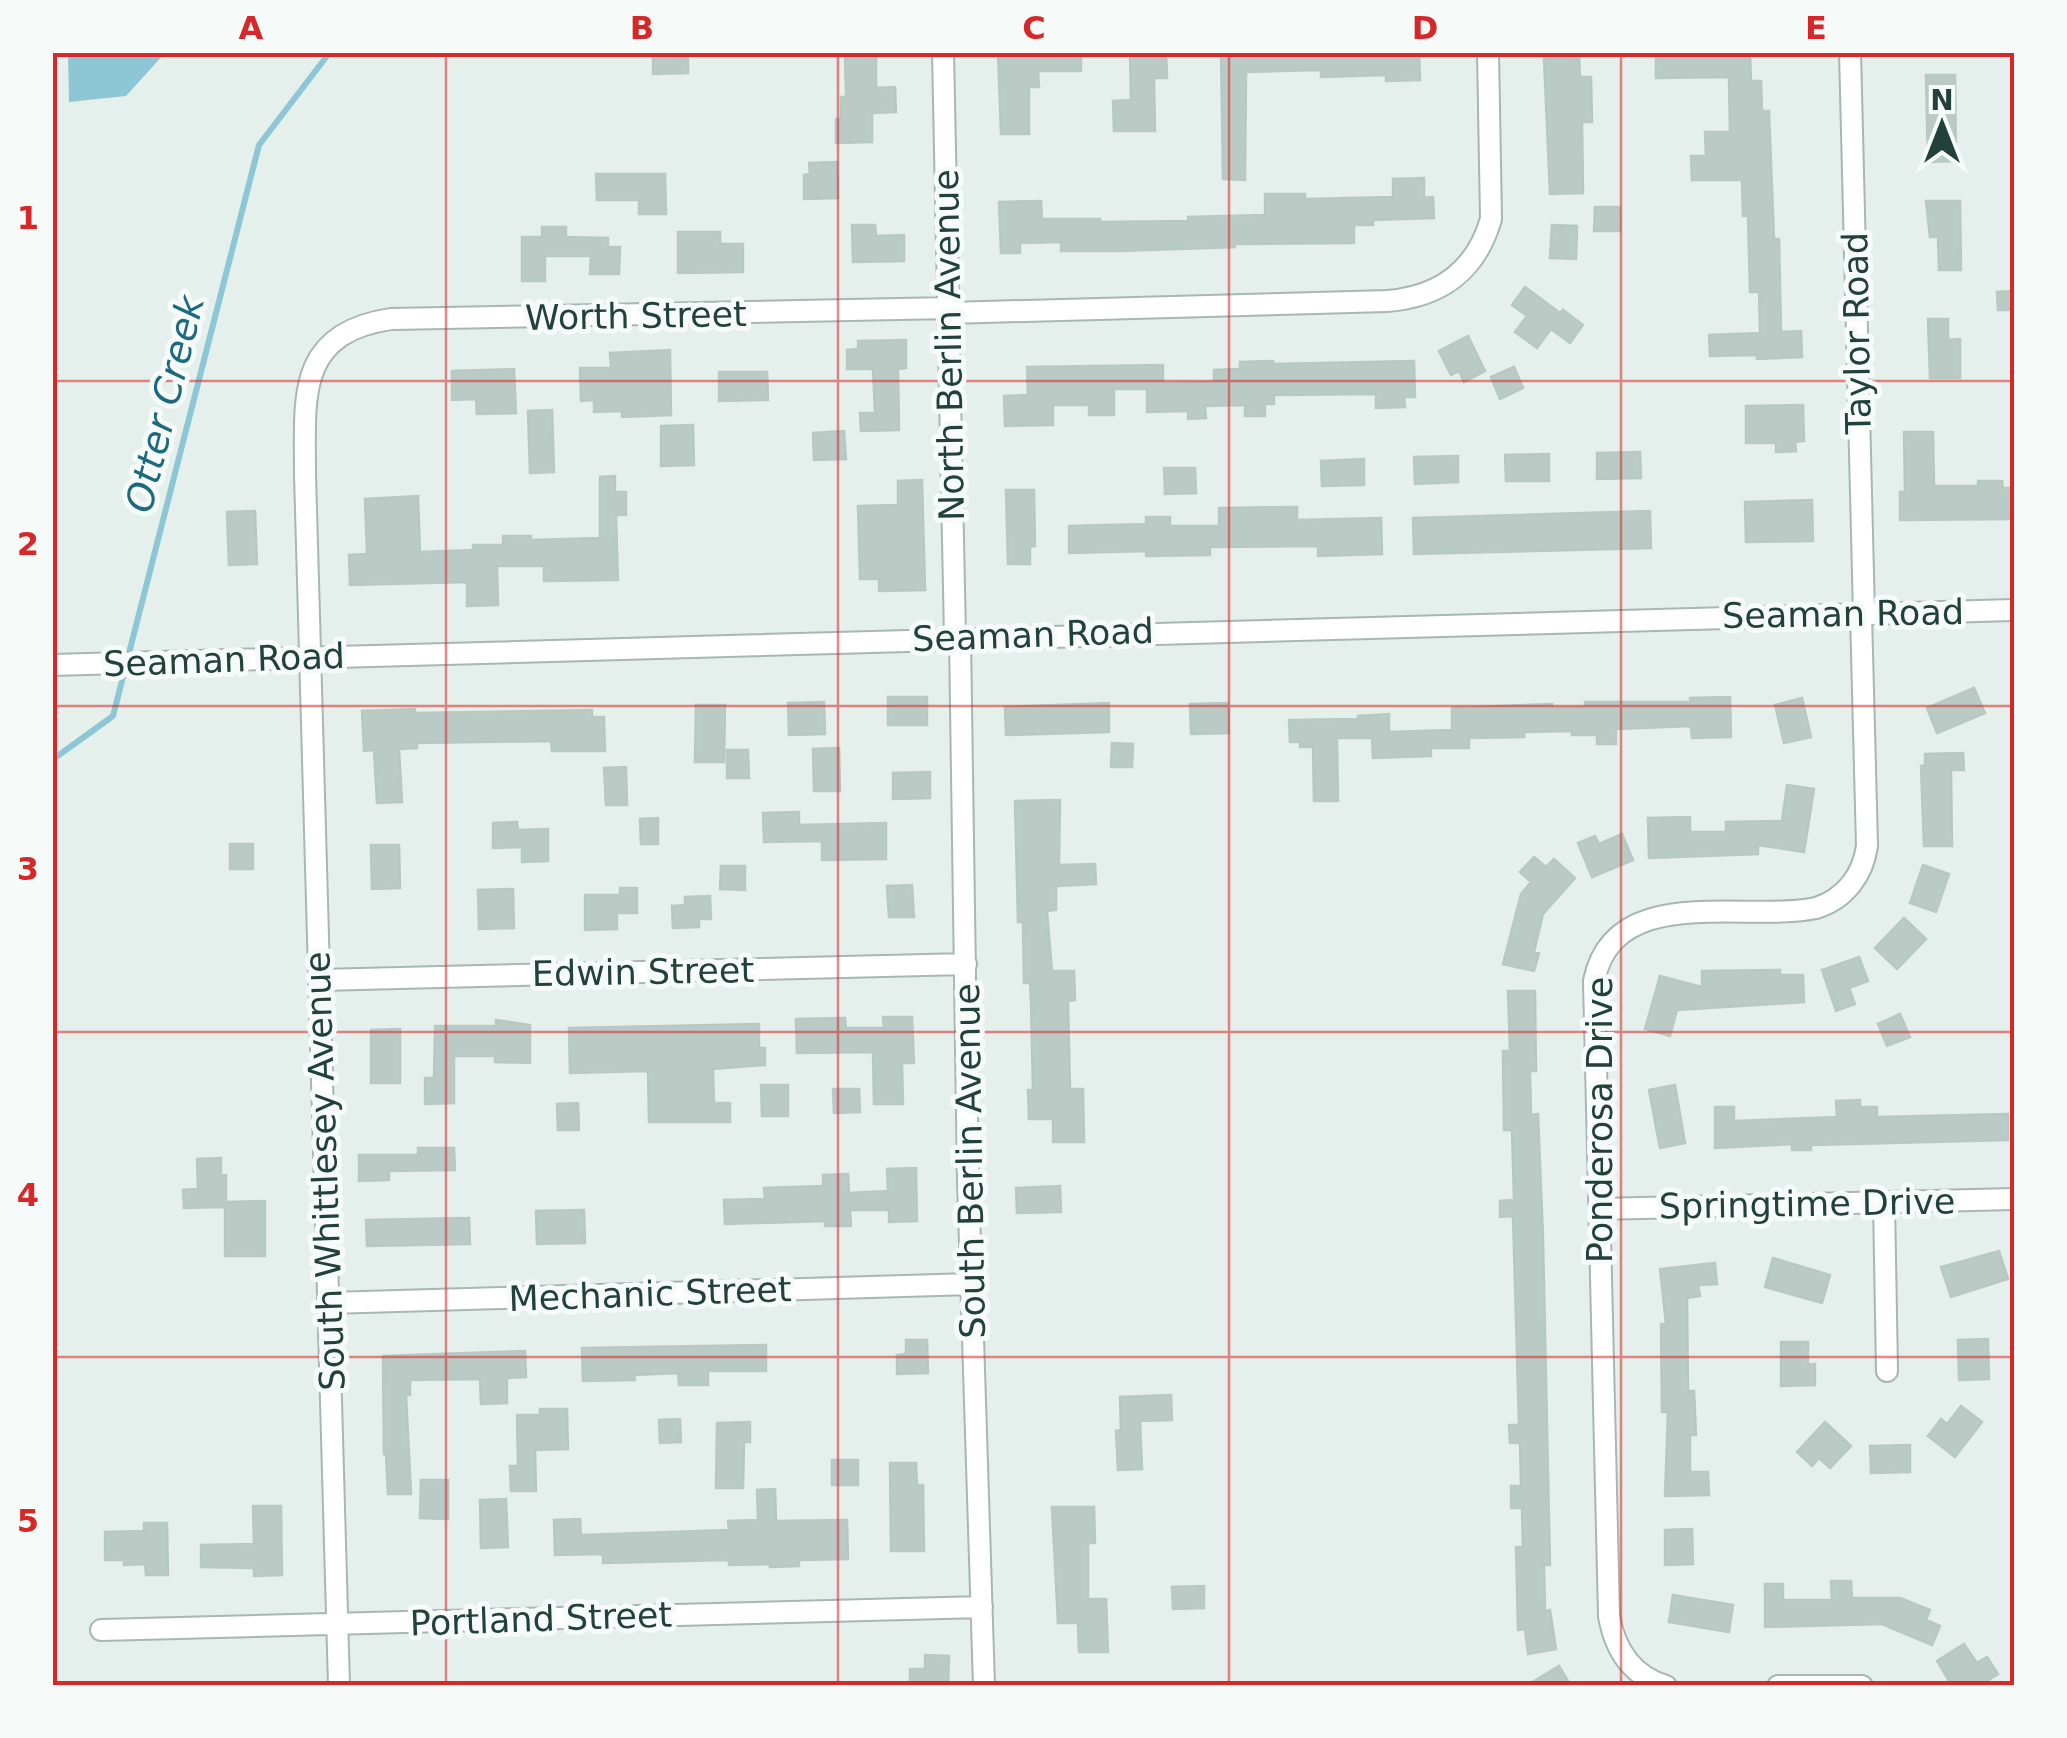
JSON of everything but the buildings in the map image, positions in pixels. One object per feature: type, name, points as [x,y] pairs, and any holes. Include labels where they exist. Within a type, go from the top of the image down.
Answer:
[{"type":"street","name":"North Berlin Avenue","points":[[943,52],[958,637]]},
{"type":"street","name":"Worth Street","points":[[329,344],[360,326],[391,320],[1400,300],[1430,293],[1457,278],[1466,267],[1482,245],[1490,219],[1488,52]]},
{"type":"street","name":"Taylor Road","points":[[1850,52],[1862,614]]},
{"type":"street","name":"South Whittlesey Avenue","points":[[329,344],[309,376],[305,411],[339,1686]]},
{"type":"street","name":"Seaman Road","points":[[52,665],[2014,610]]},
{"type":"street","name":"Ponderosa Drive","points":[[1666,1686],[1642,1675],[1626,1660],[1618,1648],[1609,1616],[1594,980],[1609,943],[1634,923],[1661,915],[1816,908],[1838,897],[1861,870],[1867,846],[1862,614]]},
{"type":"street","name":"South Berlin Avenue","points":[[958,637],[971,1284],[984,1686]]},
{"type":"street","name":"Edwin Street","points":[[320,980],[966,964]]},
{"type":"street","name":"Springtime Drive","points":[[1599,1209],[2014,1199]]},
{"type":"street","points":[[1884,1202],[1887,1371]]},
{"type":"street","name":"Mechanic Street","points":[[329,1303],[971,1284]]},
{"type":"street","name":"Portland Street","points":[[101,1630],[982,1607]]},
{"type":"street","points":[[1778,1686],[1862,1686]]},
{"type":"water","points":[[68,52],[165,53],[126,96],[69,102]]},
{"type":"waterway","name":"Otter Creek","points":[[128,657],[259,145],[330,52]]},
{"type":"waterway","name":"Otter Creek","points":[[52,760],[113,716],[125,669]]}]
